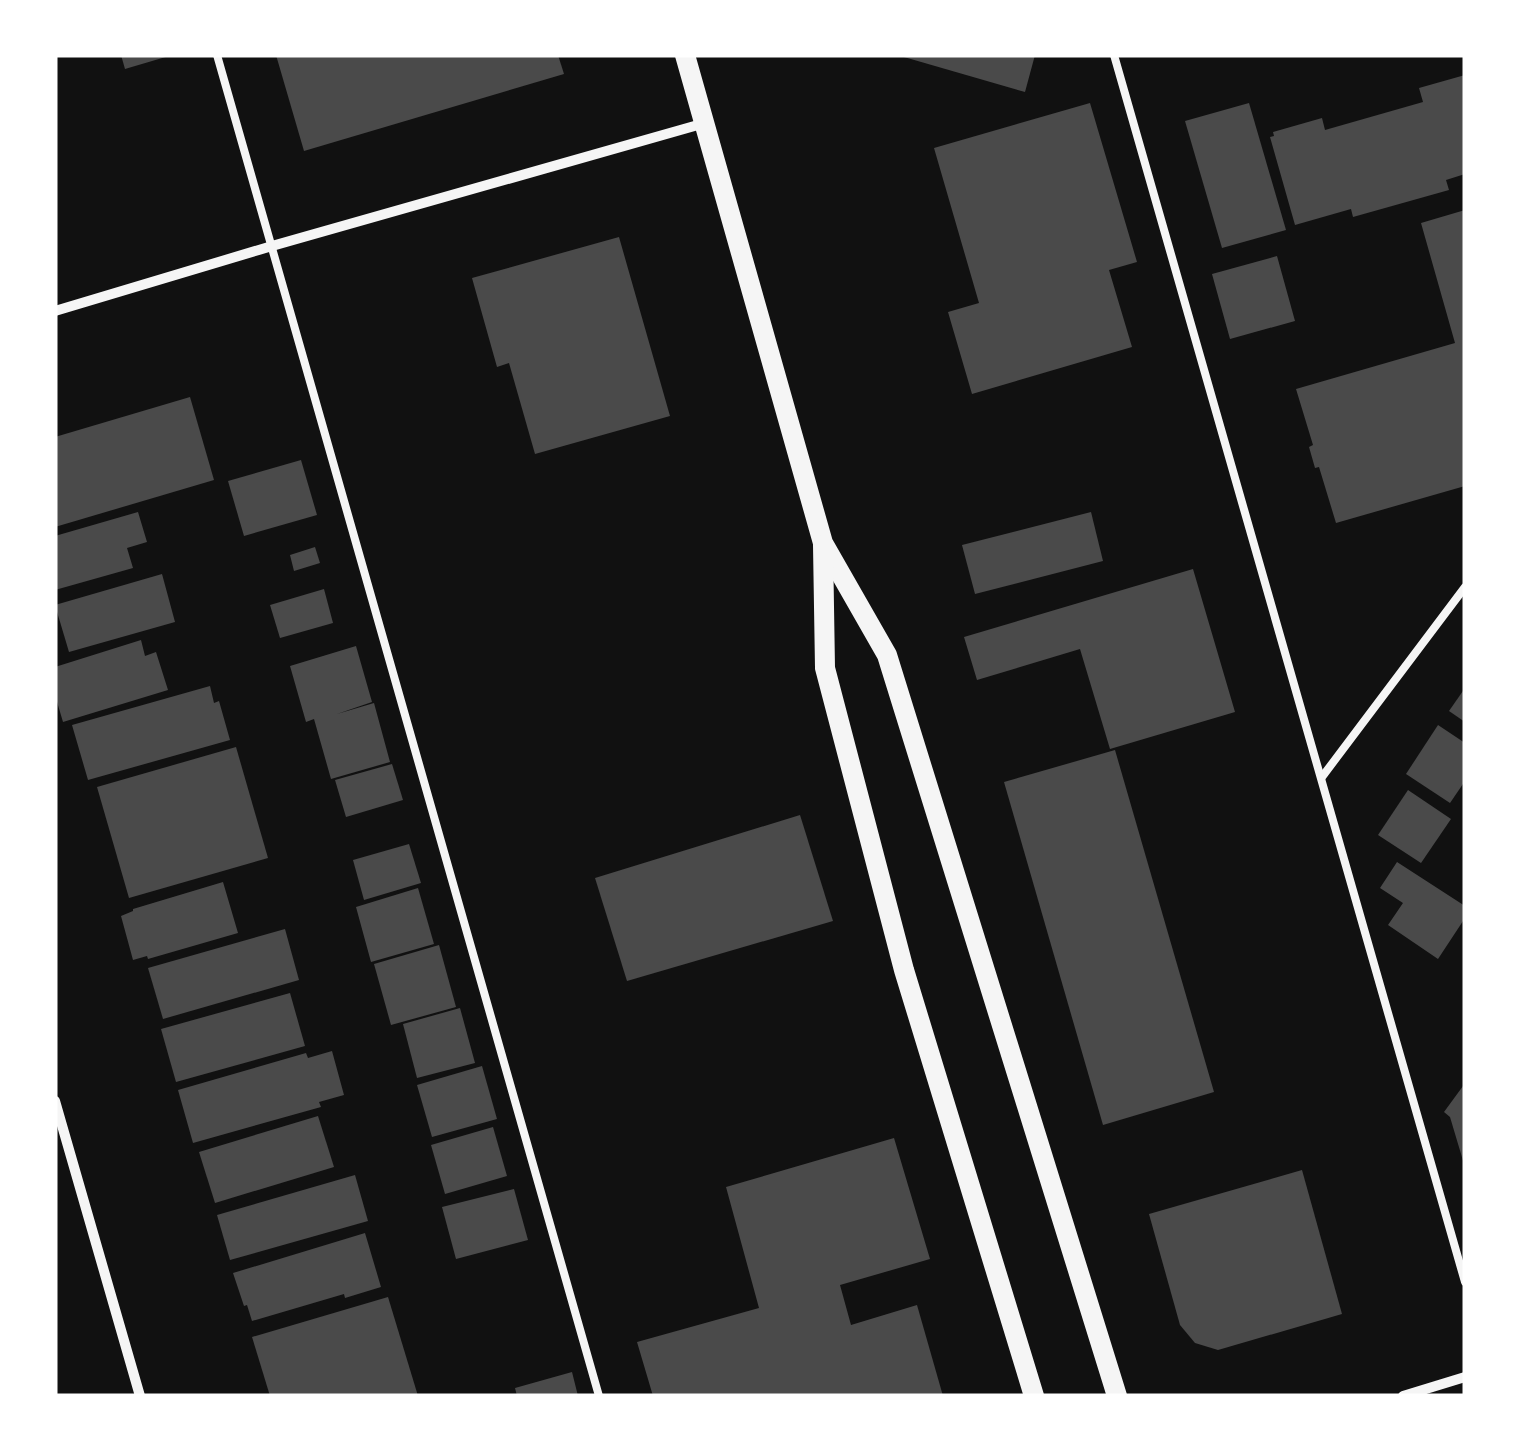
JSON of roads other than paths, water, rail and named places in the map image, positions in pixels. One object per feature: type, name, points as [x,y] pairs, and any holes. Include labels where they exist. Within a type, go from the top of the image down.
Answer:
[{"type":"main road","points":[[685,55],[822,543],[825,668],[904,970],[1034,1396]]},
{"type":"main road","points":[[822,543],[887,655],[1117,1396]]},
{"type":"street","points":[[55,310],[705,123]]},
{"type":"street","points":[[55,1101],[140,1396]]},
{"type":"street","points":[[1403,1396],[1465,1377]]},
{"type":"lane","points":[[217,55],[599,1396]]},
{"type":"lane","points":[[1114,55],[1465,1282]]},
{"type":"lane","points":[[1322,777],[1465,587]]}]
